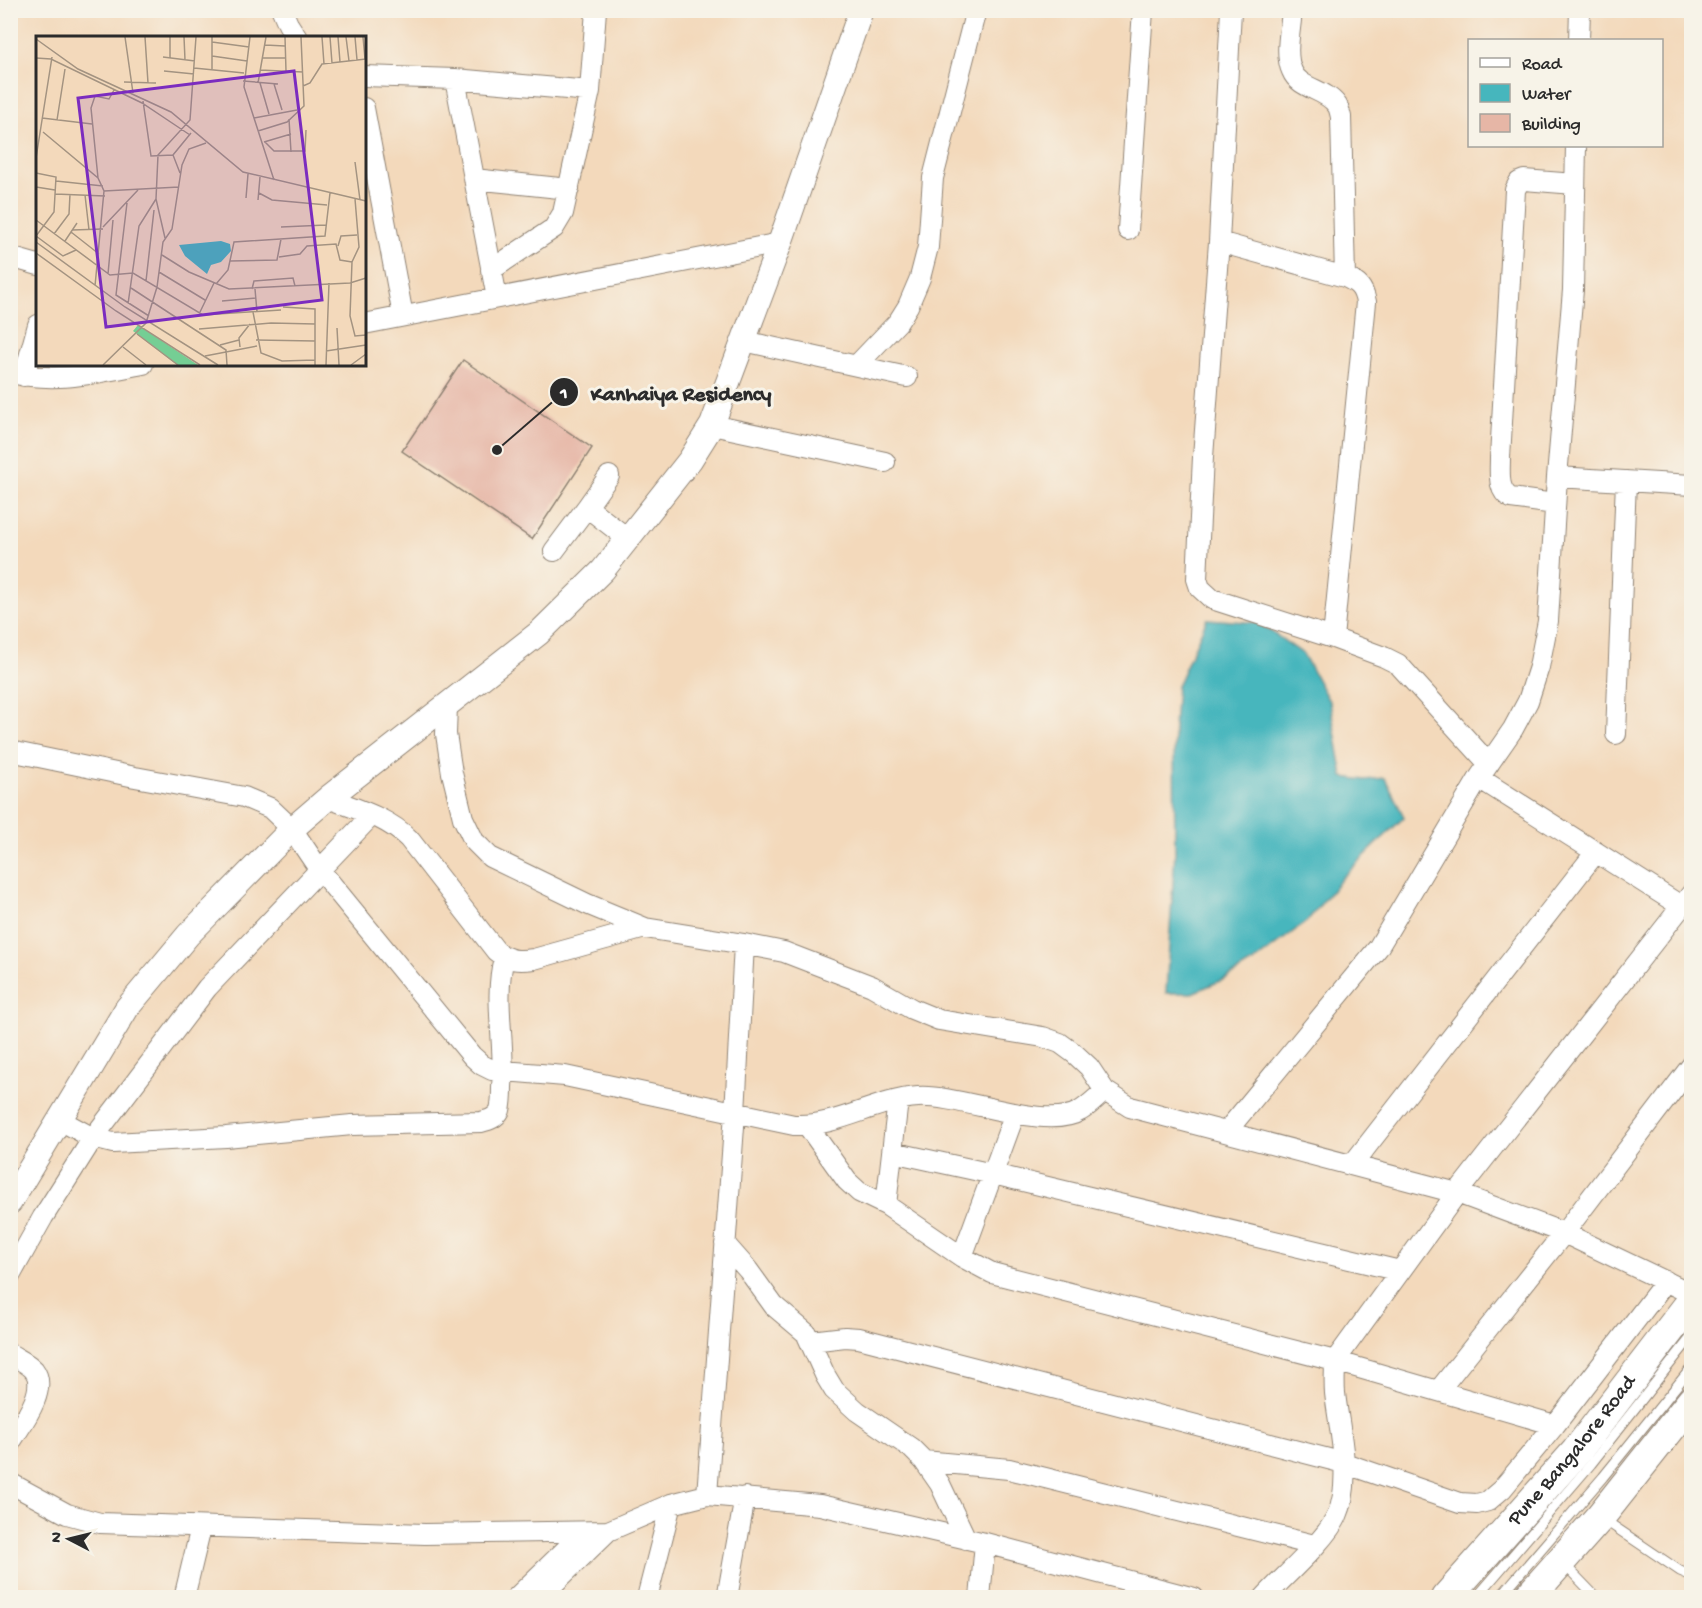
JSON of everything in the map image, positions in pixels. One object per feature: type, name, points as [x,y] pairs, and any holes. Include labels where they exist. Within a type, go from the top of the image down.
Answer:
[{"type":"main road","name":"Pune Bangalore Road","points":[[1446,1598],[1576,1452],[1692,1301]]},
{"type":"main road","points":[[1528,1598],[1600,1517],[1692,1401]]},
{"type":"street","points":[[492,270],[554,228],[564,213],[590,91],[596,10]]},
{"type":"street","points":[[11,1199],[128,1008],[188,935],[292,829],[328,798],[539,633],[603,570],[690,460],[712,425],[744,341],[861,10]]},
{"type":"street","points":[[856,366],[898,322],[920,278],[928,247],[933,178],[976,10]]},
{"type":"street","points":[[1128,230],[1143,10]]},
{"type":"street","points":[[1231,10],[1219,242],[1203,457],[1197,579],[1200,588],[1212,599],[1333,638],[1398,664],[1484,771],[1596,852],[1686,899],[1457,1193],[1335,1361],[1335,1390],[1344,1463],[1343,1496],[1329,1530],[1264,1598]]},
{"type":"street","points":[[1292,10],[1289,57],[1291,71],[1297,78],[1336,104],[1341,117],[1345,277]]},
{"type":"street","points":[[1579,39],[1580,10]]},
{"type":"street","points":[[279,36],[282,12]]},
{"type":"street","points":[[282,12],[296,36]]},
{"type":"street","points":[[366,76],[455,79],[590,91]]},
{"type":"street","points":[[455,79],[492,270],[504,297]]},
{"type":"street","points":[[366,119],[403,316]]},
{"type":"street","points":[[1226,1132],[1378,948],[1484,771],[1514,729],[1539,667],[1548,621],[1557,477],[1573,290],[1576,147]]},
{"type":"street","points":[[474,179],[569,189]]},
{"type":"street","points":[[1555,504],[1511,498],[1502,489],[1500,458],[1515,190],[1519,182],[1524,180],[1575,184]]},
{"type":"street","points":[[1219,242],[1345,277],[1358,283],[1364,290],[1366,302],[1333,638]]},
{"type":"street","points":[[366,324],[780,243]]},
{"type":"street","points":[[10,257],[36,264]]},
{"type":"street","points":[[36,330],[17,375],[46,379],[68,378],[132,366]]},
{"type":"street","points":[[744,341],[907,377]]},
{"type":"street","points":[[712,425],[885,462]]},
{"type":"street","points":[[554,551],[609,476]]},
{"type":"street","points":[[1557,477],[1692,485]]},
{"type":"street","points":[[1616,734],[1626,481]]},
{"type":"street","points":[[587,507],[628,538]]},
{"type":"street","points":[[447,705],[446,734],[452,773],[463,818],[474,840],[490,857],[587,904],[645,928],[784,952],[872,986],[912,1009],[939,1020],[1043,1037],[1060,1043],[1089,1067],[1105,1091],[1130,1107],[1457,1193],[1564,1233],[1692,1294]]},
{"type":"street","points":[[10,751],[244,797],[270,808],[292,829],[319,869],[472,1056],[482,1065],[504,1072],[565,1076],[794,1125],[824,1123],[898,1100],[919,1097],[939,1098],[1015,1113],[1069,1116],[1080,1111],[1105,1091]]},
{"type":"street","points":[[328,798],[372,815],[399,829],[504,958],[520,961],[534,959],[645,928]]},
{"type":"street","points":[[10,1276],[43,1217],[93,1138],[207,988],[372,815]]},
{"type":"street","points":[[1352,1165],[1596,852]]},
{"type":"street","points":[[707,1495],[735,1113],[744,944]]},
{"type":"street","points":[[60,1120],[93,1138],[113,1143],[226,1137],[352,1125],[481,1122],[496,1116],[501,1108],[504,1072],[500,986],[504,958]]},
{"type":"street","points":[[1439,1390],[1564,1233],[1692,1065]]},
{"type":"street","points":[[886,1205],[898,1100]]},
{"type":"street","points":[[962,1257],[1015,1113]]},
{"type":"street","points":[[807,1125],[847,1181],[859,1192],[886,1205],[962,1257],[992,1273],[1335,1361],[1555,1425]]},
{"type":"street","points":[[892,1152],[1400,1271]]},
{"type":"street","points":[[725,1244],[748,1270],[774,1306],[799,1327],[811,1341],[834,1390],[857,1411],[911,1448],[924,1461],[976,1541],[980,1598]]},
{"type":"street","points":[[811,1341],[845,1337],[859,1338],[1344,1463],[1460,1503],[1477,1504],[1488,1501],[1502,1489],[1555,1425],[1666,1281]]},
{"type":"street","points":[[10,1354],[29,1365],[35,1372],[39,1380],[39,1389],[10,1443]]},
{"type":"street","points":[[924,1461],[1009,1469],[1314,1545]]},
{"type":"street","points":[[10,1483],[67,1514],[100,1523],[425,1534],[608,1531],[671,1504],[707,1495],[746,1497],[820,1505],[976,1541],[1159,1593],[1194,1598]]},
{"type":"street","points":[[727,1598],[746,1497]]},
{"type":"street","points":[[647,1598],[671,1504]]},
{"type":"street","points":[[184,1598],[201,1527]]},
{"type":"street","points":[[539,1598],[608,1531]]},
{"type":"street","points":[[516,1598],[584,1532]]},
{"type":"lane","points":[[1476,1598],[1591,1464],[1692,1336]]},
{"type":"lane","points":[[1499,1598],[1603,1477],[1692,1367]]},
{"type":"lane","points":[[1600,1517],[1680,1571],[1692,1576]]},
{"type":"lane","points":[[1561,1561],[1597,1598]]},
{"type":"water","points":[[1207,619],[1259,623],[1303,654],[1330,703],[1343,777],[1365,780],[1385,778],[1404,817],[1342,878],[1307,921],[1254,962],[1227,978],[1192,993],[1166,993],[1175,852],[1174,728],[1177,686]]},
{"type":"building","points":[[463,360],[592,448],[532,539],[402,451]]},
{"type":"place","name":"Kanhaiya Residency","points":[[497,450]]}]
